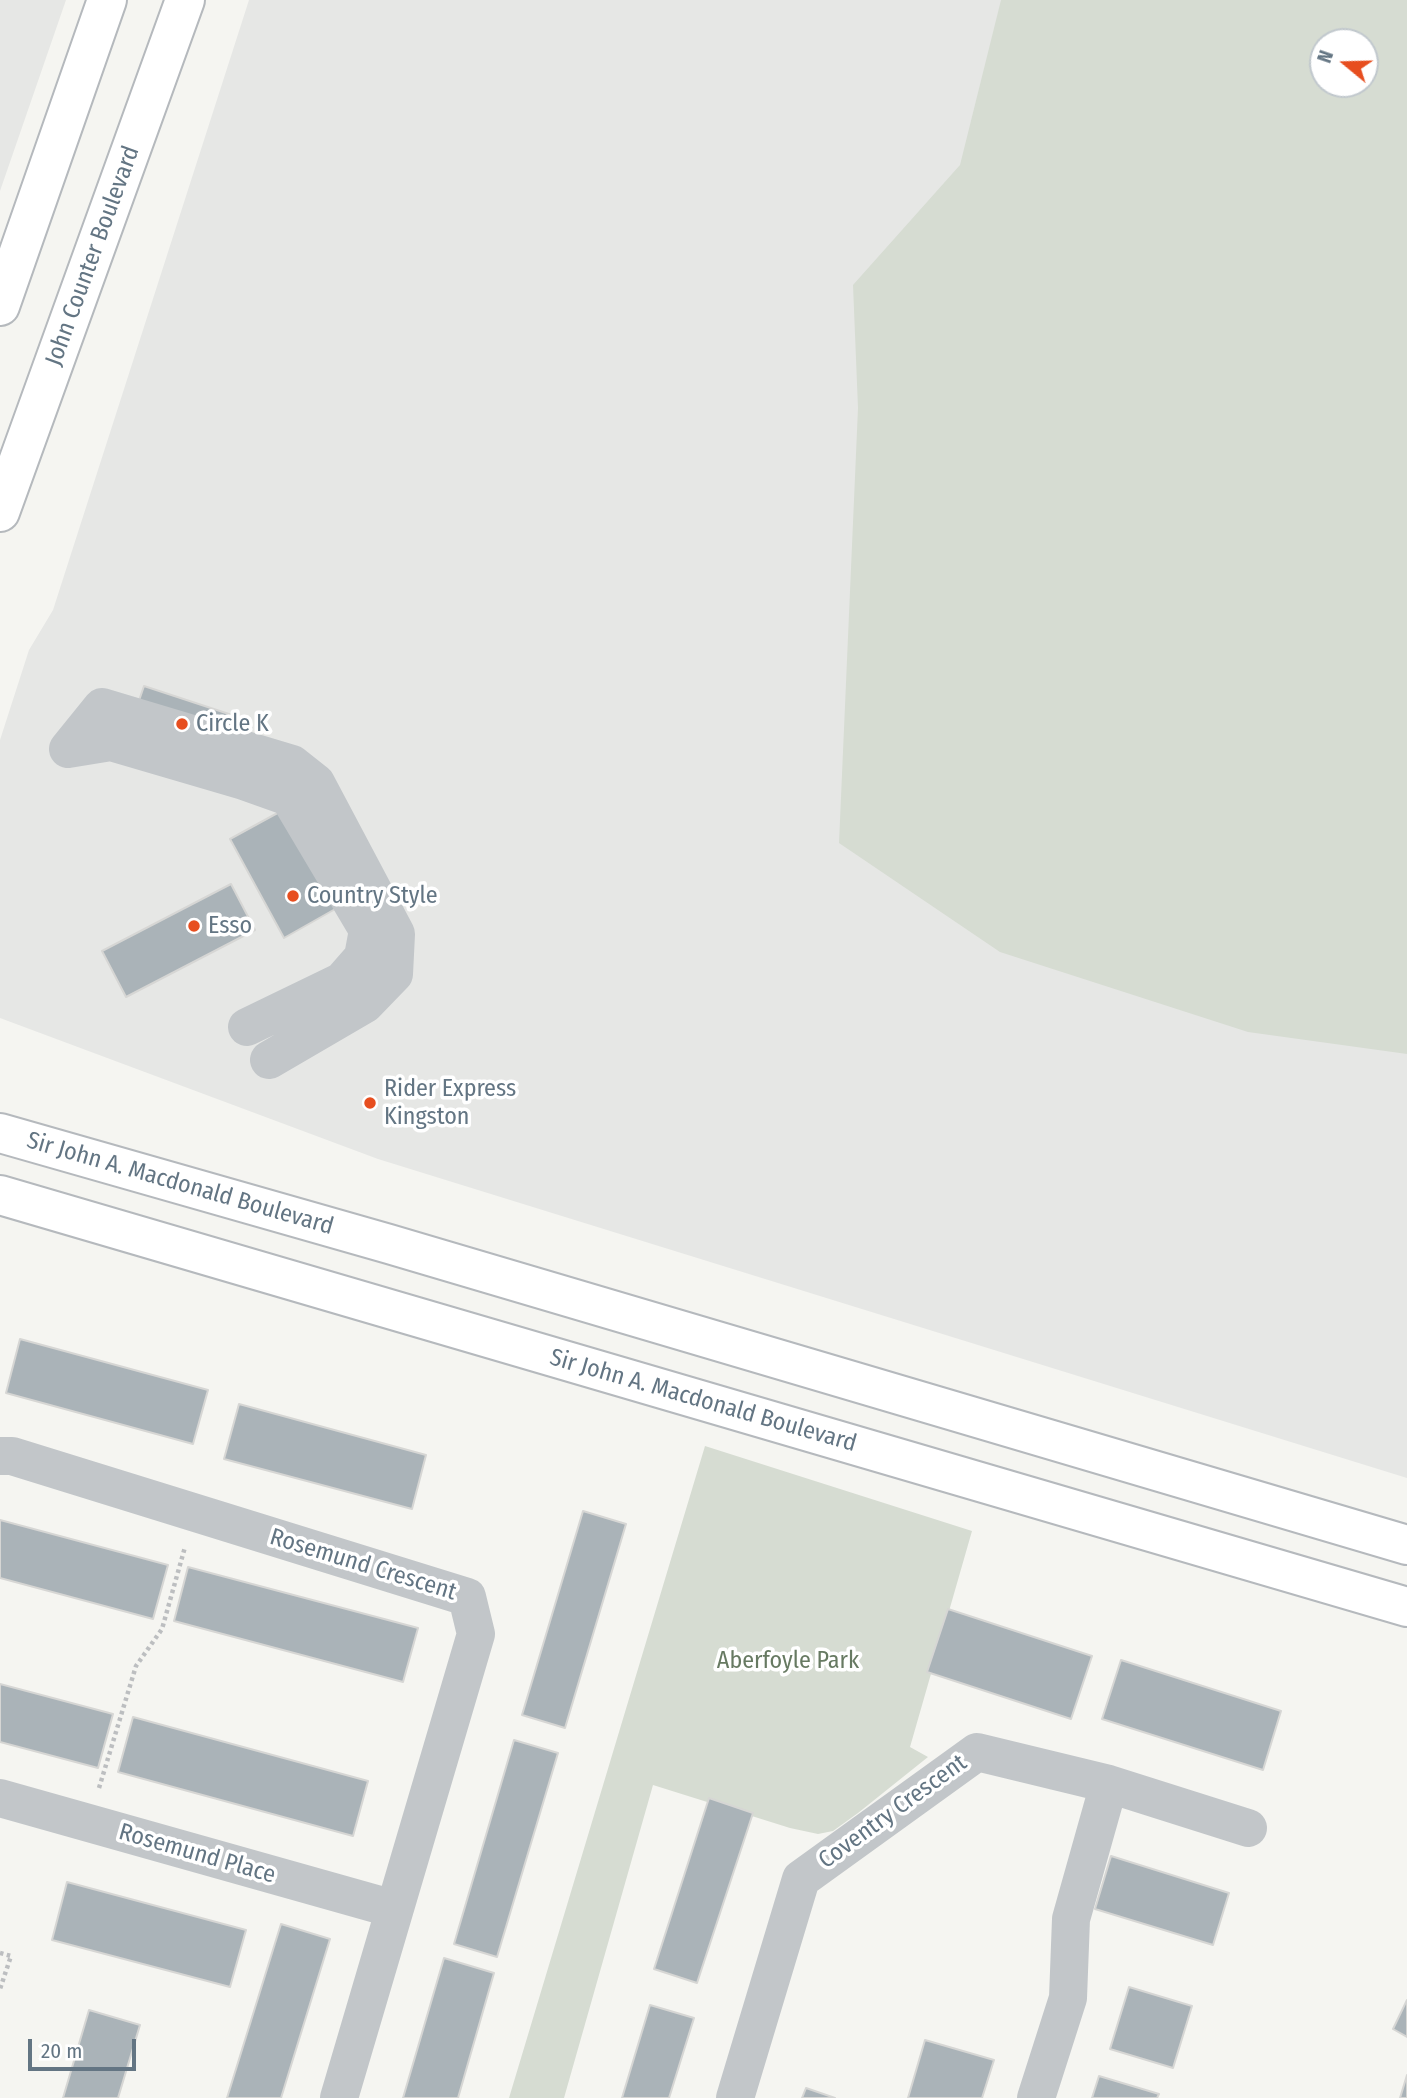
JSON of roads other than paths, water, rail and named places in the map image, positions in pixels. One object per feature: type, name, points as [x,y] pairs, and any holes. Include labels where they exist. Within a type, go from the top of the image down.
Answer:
[{"type":"main road","points":[[0,303],[107,0]]},
{"type":"main road","name":"John Counter Boulevard","points":[[0,512],[185,0]]},
{"type":"main road","name":"Sir John A. Macdonald Boulevard","points":[[0,1133],[389,1244],[1407,1545]]},
{"type":"main road","name":"Sir John A. Macdonald Boulevard","points":[[0,1195],[1407,1607]]},
{"type":"street","points":[[247,1027],[342,981],[363,957],[368,930],[289,797],[111,742],[68,749],[102,708],[292,764],[316,783],[396,934],[394,974],[365,1004],[269,1060]]},
{"type":"street","name":"Rosemund Crescent","points":[[0,1456],[12,1456],[467,1597],[476,1634],[339,2098]]},
{"type":"street","name":"Coventry Crescent","points":[[735,2098],[801,1879],[977,1752],[1109,1784],[1248,1828]]},
{"type":"street","points":[[1036,2098],[1068,1998],[1071,1919],[1109,1784]]},
{"type":"street","name":"Rosemund Place","points":[[0,1798],[394,1909]]},
{"type":"place","name":"Circle K","points":[[182,724]]},
{"type":"place","name":"Country Style","points":[[293,896]]},
{"type":"place","name":"Esso","points":[[194,926]]},
{"type":"place","name":"Rider Express Kingston","points":[[370,1103]]},
{"type":"park label","name":"Aberfoyle Park","points":[[788,1661]]}]
